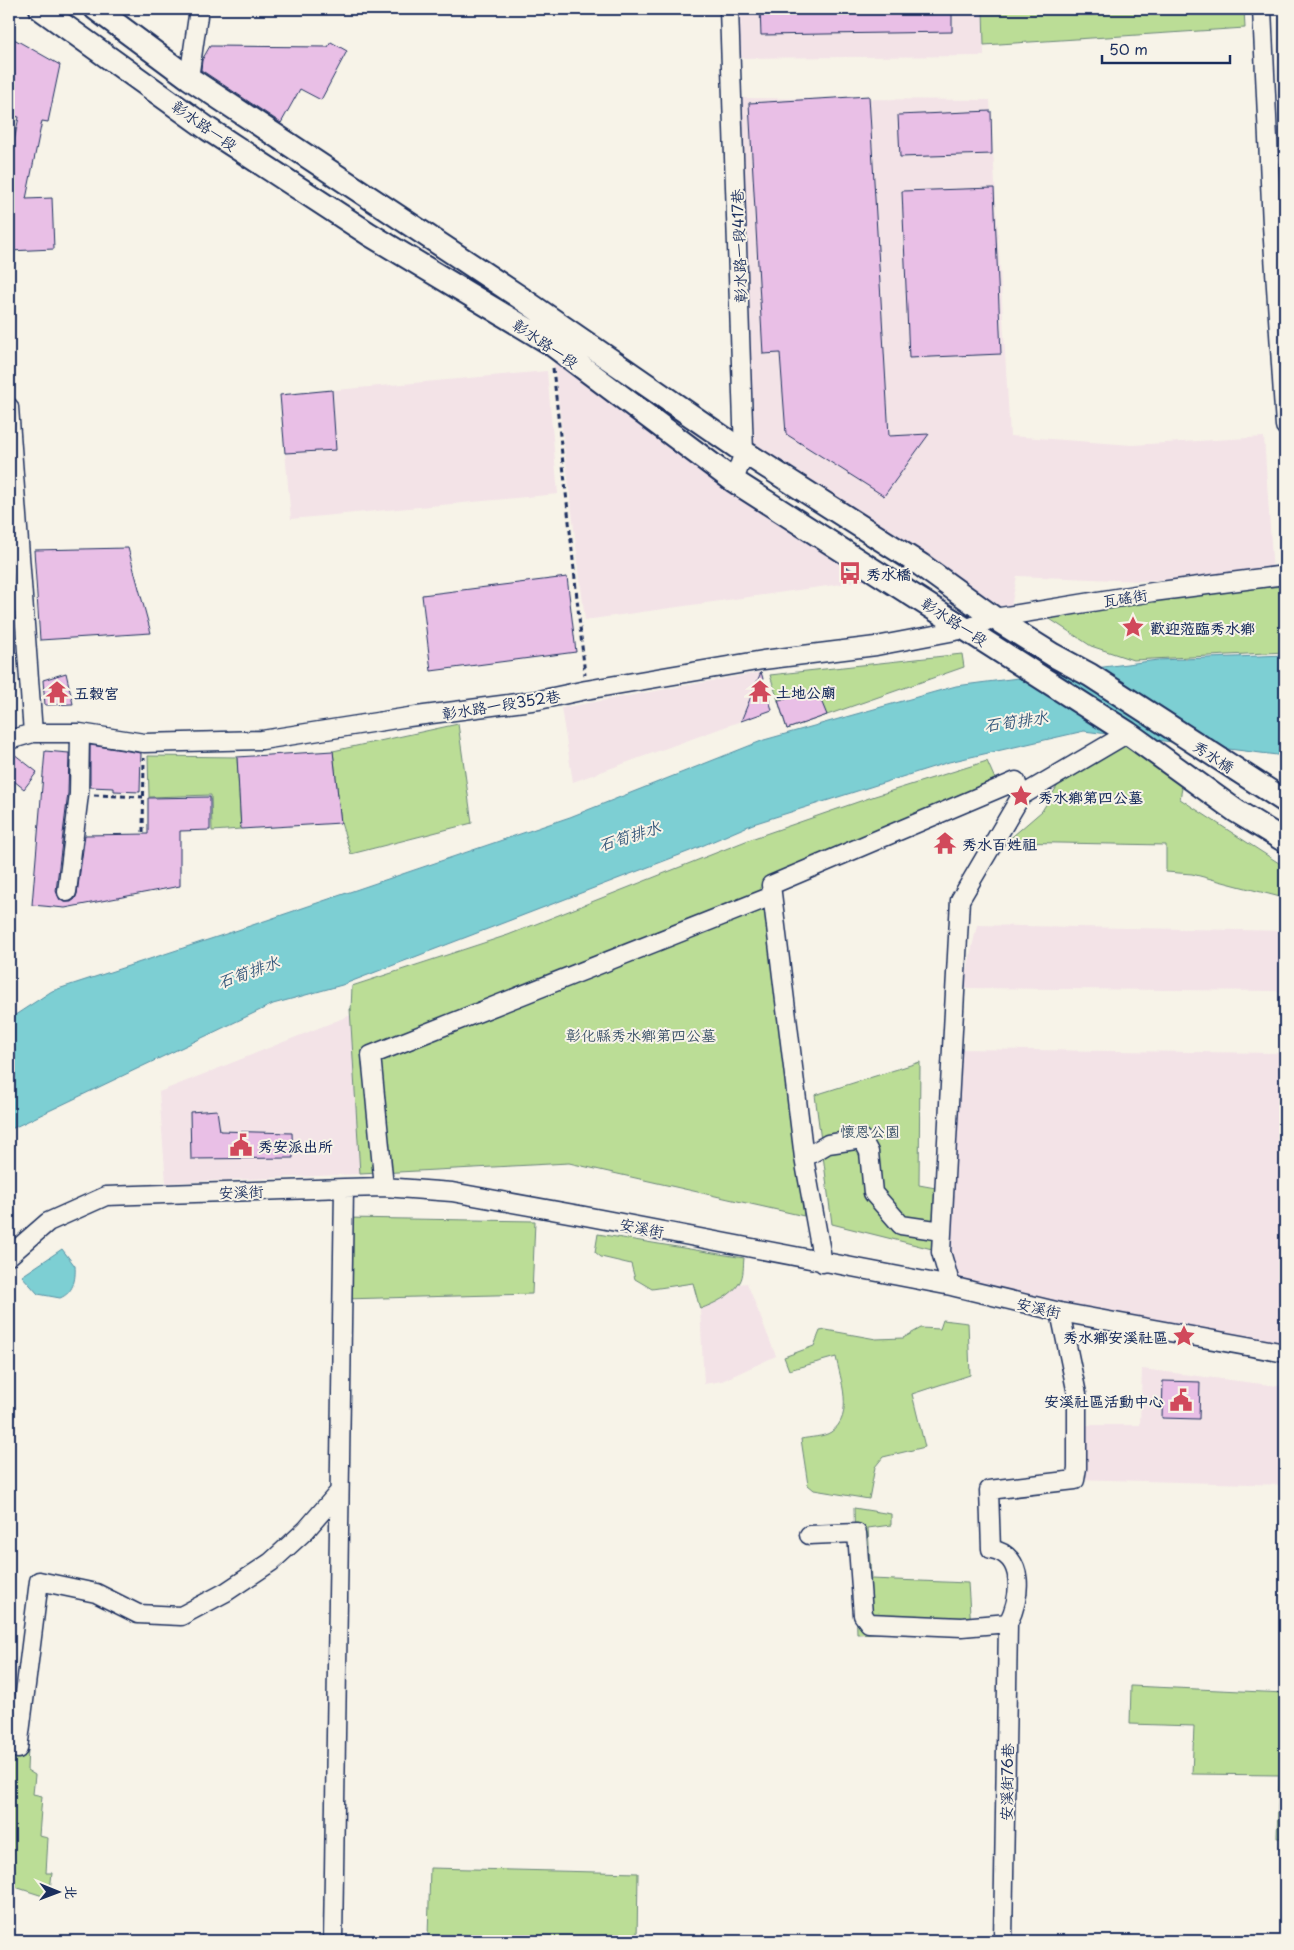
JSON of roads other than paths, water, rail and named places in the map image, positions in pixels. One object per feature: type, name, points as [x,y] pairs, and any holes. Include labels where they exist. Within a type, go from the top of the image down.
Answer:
[{"type":"main road","name":"彰水路一段","points":[[41,9],[208,129],[369,234],[550,343],[734,480],[1048,681]]},
{"type":"main road","name":"彰水路一段","points":[[96,9],[189,78],[518,296],[744,452],[921,565],[994,618]]},
{"type":"main road","name":"秀水橋","points":[[994,618],[1053,655],[1090,675],[1285,801]]},
{"type":"main road","name":"秀水橋","points":[[1048,681],[1128,734],[1236,811],[1285,841]]},
{"type":"street","points":[[189,78],[199,9]]},
{"type":"street","name":"彰水路一段417巷","points":[[729,9],[744,452],[734,480]]},
{"type":"street","points":[[1262,9],[1272,225],[1285,426]]},
{"type":"street","points":[[9,407],[33,733]]},
{"type":"street","name":"瓦磘街","points":[[966,628],[994,618],[1153,592],[1285,575]]},
{"type":"street","name":"彰水路一段352巷","points":[[9,740],[33,733],[80,733],[144,743],[262,740],[409,717],[539,700],[586,690],[763,660],[876,646],[966,628]]},
{"type":"street","points":[[67,892],[79,794],[80,733]]},
{"type":"street","points":[[950,1286],[942,1252],[942,1231],[960,900],[1021,796],[1128,734]]},
{"type":"street","points":[[822,1263],[804,1158],[771,886],[1016,781],[1021,796]]},
{"type":"street","points":[[384,1187],[371,1055],[772,896]]},
{"type":"street","points":[[804,1158],[828,1144],[862,1139],[869,1152],[872,1193],[901,1225],[942,1231]]},
{"type":"street","name":"安溪街","points":[[9,1256],[48,1222],[106,1196],[384,1187],[462,1194],[586,1216],[822,1263],[950,1286],[1060,1312],[1285,1353]]},
{"type":"street","points":[[332,1941],[344,1188]]},
{"type":"street","name":"安溪街76巷","points":[[1003,1941],[1008,1622],[1015,1609],[1018,1594],[1017,1576],[1013,1564],[1001,1551],[991,1549],[989,1490],[1075,1480],[1078,1468],[1077,1394],[1060,1312]]},
{"type":"street","points":[[18,1749],[39,1581],[96,1593],[138,1614],[181,1616],[226,1592],[271,1562],[306,1530],[338,1493]]},
{"type":"street","points":[[809,1535],[857,1533],[863,1615],[869,1623],[962,1627],[1008,1622]]},
{"type":"water","name":"石筍排水","points":[[1285,655],[1285,756],[1084,731],[949,762],[753,824],[690,851],[342,985],[273,1004],[9,1130],[9,1019],[52,991],[570,817],[764,740],[956,686],[1158,660]]},
{"type":"water","points":[[62,1249],[75,1266],[75,1276],[71,1289],[60,1298],[38,1294],[22,1276]]},
{"type":"place","name":"秀水橋","points":[[850,573]]},
{"type":"place","name":"歡迎蒞臨秀水鄉","points":[[1133,627]]},
{"type":"place","name":"土地公廟","points":[[760,691]]},
{"type":"place","name":"五穀宮","points":[[57,692]]},
{"type":"place","name":"秀水鄉第四公墓","points":[[1021,796]]},
{"type":"place","name":"秀水百姓祖","points":[[945,843]]},
{"type":"place","name":"秀安派出所","points":[[241,1145]]},
{"type":"place","name":"秀水鄉安溪社區","points":[[1184,1336]]},
{"type":"place","name":"安溪社區活動中心","points":[[1181,1400]]},
{"type":"park label","name":"彰化縣秀水鄉第四公墓","points":[[641,1034]]},
{"type":"park label","name":"懷恩公園","points":[[870,1130]]}]
